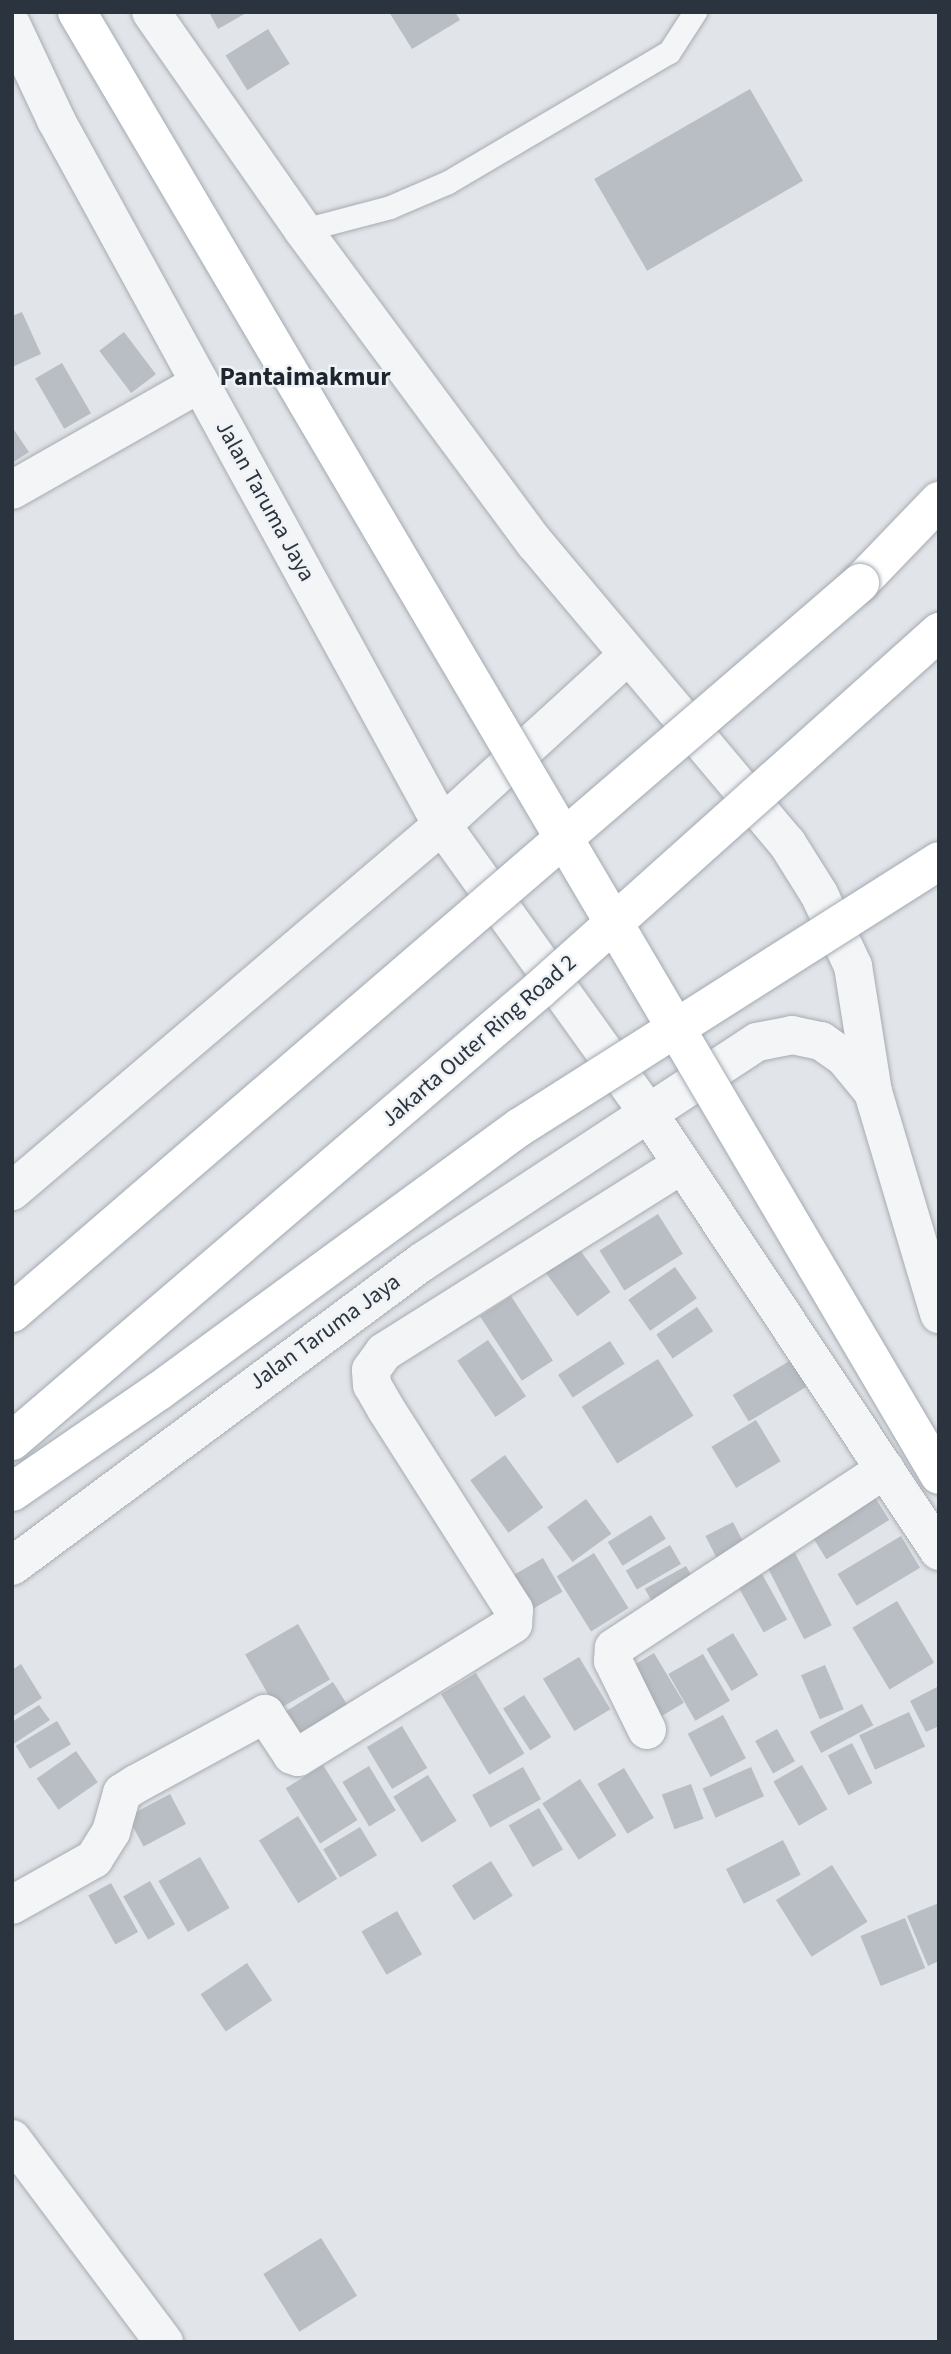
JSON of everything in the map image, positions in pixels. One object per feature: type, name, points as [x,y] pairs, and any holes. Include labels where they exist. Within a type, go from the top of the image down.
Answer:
[{"type":"main road","points":[[77,12],[939,1475]]},
{"type":"main road","points":[[860,583],[939,500]]},
{"type":"main road","points":[[12,1313],[939,513]]},
{"type":"main road","name":"Jakarta Outer Ring Road 2","points":[[12,1441],[539,990],[939,632]]},
{"type":"main road","points":[[12,1492],[159,1391],[520,1127],[939,861]]},
{"type":"street","name":"Jalan Taruma Jaya","points":[[151,12],[303,230],[535,543],[627,656],[787,843],[819,894],[853,966],[873,1092],[934,1289]]},
{"type":"street","name":"Jalan Taruma Jaya","points":[[12,26],[56,120],[442,825],[647,1111],[939,1551]]},
{"type":"street","points":[[12,490],[201,383]]},
{"type":"street","points":[[12,1191],[442,825],[627,656]]},
{"type":"street","name":"Jalan Taruma Jaya","points":[[12,1566],[422,1262],[735,1054],[757,1042],[792,1035],[821,1041],[844,1057],[873,1092]]},
{"type":"street","points":[[12,1905],[94,1859],[111,1832],[121,1793],[136,1784],[265,1714],[292,1755],[298,1757],[513,1624],[514,1610],[386,1409],[372,1385],[371,1370],[384,1352],[682,1164]]},
{"type":"street","points":[[647,1730],[613,1661],[614,1648],[885,1469]]},
{"type":"street","points":[[12,2139],[164,2342]]},
{"type":"lane","points":[[303,230],[390,206],[448,182],[669,52],[695,12]]},
{"type":"building","points":[[209,12],[248,12],[218,29]]},
{"type":"building","points":[[389,12],[455,12],[460,20],[412,49]]},
{"type":"building","points":[[268,29],[290,64],[247,90],[226,55]]},
{"type":"building","points":[[750,89],[803,181],[647,271],[594,179]]},
{"type":"building","points":[[22,312],[41,354],[12,367],[12,316]]},
{"type":"building","points":[[124,332],[156,374],[131,393],[99,351]]},
{"type":"building","points":[[62,363],[91,413],[64,429],[35,378]]},
{"type":"building","points":[[12,427],[29,452],[12,463]]},
{"type":"building","points":[[658,1214],[683,1254],[624,1290],[599,1251]]},
{"type":"building","points":[[577,1246],[611,1292],[577,1316],[544,1270]]},
{"type":"building","points":[[675,1267],[697,1298],[650,1331],[628,1300]]},
{"type":"building","points":[[511,1296],[553,1361],[522,1381],[480,1316]]},
{"type":"building","points":[[697,1307],[713,1331],[673,1358],[656,1334]]},
{"type":"building","points":[[488,1340],[526,1396],[495,1417],[457,1361]]},
{"type":"building","points":[[610,1341],[625,1364],[573,1397],[558,1375]]},
{"type":"building","points":[[658,1359],[694,1416],[617,1464],[582,1407]]},
{"type":"building","points":[[791,1360],[807,1387],[749,1422],[733,1395]]},
{"type":"building","points":[[756,1420],[781,1461],[736,1488],[711,1447]]},
{"type":"building","points":[[505,1455],[543,1508],[508,1533],[470,1480]]},
{"type":"building","points":[[868,1486],[889,1520],[826,1559],[805,1525]]},
{"type":"building","points":[[586,1499],[611,1534],[572,1562],[547,1527]]},
{"type":"building","points":[[651,1515],[666,1539],[623,1566],[608,1542]]},
{"type":"building","points":[[733,1522],[751,1557],[723,1571],[705,1536]]},
{"type":"building","points":[[901,1536],[920,1568],[857,1606],[838,1574]]},
{"type":"building","points":[[670,1545],[681,1564],[637,1590],[626,1570]]},
{"type":"building","points":[[594,1553],[628,1608],[591,1631],[557,1576]]},
{"type":"building","points":[[795,1553],[832,1625],[804,1639],[767,1567]]},
{"type":"building","points":[[543,1558],[562,1592],[525,1613],[506,1579]]},
{"type":"building","points":[[686,1566],[700,1591],[659,1614],[645,1589]]},
{"type":"building","points":[[762,1574],[787,1619],[764,1633],[738,1587]]},
{"type":"building","points":[[897,1601],[934,1663],[890,1689],[852,1628]]},
{"type":"building","points":[[298,1624],[330,1679],[277,1710],[245,1654]]},
{"type":"building","points":[[733,1633],[758,1675],[732,1691],[706,1649]]},
{"type":"building","points":[[654,1653],[684,1703],[652,1722],[622,1672]]},
{"type":"building","points":[[703,1654],[730,1701],[695,1721],[668,1674]]},
{"type":"building","points":[[579,1657],[610,1709],[574,1731],[543,1679]]},
{"type":"building","points":[[21,1664],[42,1698],[12,1717],[12,1670]]},
{"type":"building","points":[[825,1665],[844,1709],[820,1719],[801,1675]]},
{"type":"building","points":[[476,1673],[524,1754],[489,1775],[441,1694]]},
{"type":"building","points":[[333,1682],[355,1717],[298,1752],[276,1718]]},
{"type":"building","points":[[939,1686],[939,1726],[926,1732],[910,1701]]},
{"type":"building","points":[[524,1695],[551,1737],[530,1751],[503,1709]]},
{"type":"building","points":[[862,1704],[873,1725],[821,1753],[810,1732]]},
{"type":"building","points":[[39,1705],[50,1720],[12,1745],[12,1722]]},
{"type":"building","points":[[909,1712],[925,1746],[875,1770],[859,1735]]},
{"type":"building","points":[[723,1715],[746,1758],[711,1777],[688,1734]]},
{"type":"building","points":[[57,1721],[71,1744],[30,1769],[16,1746]]},
{"type":"building","points":[[402,1726],[427,1768],[392,1789],[367,1747]]},
{"type":"building","points":[[777,1729],[795,1761],[773,1773],[755,1741]]},
{"type":"building","points":[[852,1743],[872,1783],[848,1795],[828,1755]]},
{"type":"building","points":[[76,1751],[98,1782],[58,1810],[37,1779]]},
{"type":"building","points":[[323,1765],[357,1820],[320,1843],[286,1788]]},
{"type":"building","points":[[802,1765],[828,1809],[799,1826],[773,1781]]},
{"type":"building","points":[[369,1766],[396,1811],[369,1827],[342,1782]]},
{"type":"building","points":[[523,1767],[541,1799],[490,1827],[472,1795]]},
{"type":"building","points":[[751,1767],[764,1796],[716,1818],[703,1789]]},
{"type":"building","points":[[624,1768],[654,1818],[627,1834],[597,1784]]},
{"type":"building","points":[[428,1775],[457,1821],[422,1843],[393,1797]]},
{"type":"building","points":[[580,1779],[616,1835],[579,1860],[542,1804]]},
{"type":"building","points":[[691,1784],[704,1819],[675,1829],[662,1795]]},
{"type":"building","points":[[170,1794],[186,1824],[144,1847],[128,1817]]},
{"type":"building","points":[[539,1808],[563,1850],[533,1867],[509,1826]]},
{"type":"building","points":[[298,1816],[337,1879],[298,1903],[259,1840]]},
{"type":"building","points":[[360,1827],[377,1855],[340,1877],[323,1849]]},
{"type":"building","points":[[783,1840],[801,1875],[744,1904],[726,1869]]},
{"type":"building","points":[[200,1857],[230,1908],[188,1932],[158,1881]]},
{"type":"building","points":[[491,1861],[513,1896],[474,1920],[452,1885]]},
{"type":"building","points":[[832,1865],[868,1922],[812,1957],[776,1900]]},
{"type":"building","points":[[150,1881],[175,1924],[148,1940],[123,1896]]},
{"type":"building","points":[[111,1883],[138,1932],[115,1945],[88,1896]]},
{"type":"building","points":[[939,1903],[939,1961],[928,1966],[907,1916]]},
{"type":"building","points":[[397,1911],[422,1954],[386,1975],[361,1932]]},
{"type":"building","points":[[905,1918],[925,1968],[881,1986],[860,1936]]},
{"type":"building","points":[[247,1963],[272,2000],[226,2032],[201,1994]]},
{"type":"building","points":[[321,2238],[357,2296],[299,2332],[263,2274]]},
{"type":"district","name":"Pantaimakmur","points":[[305,377]]}]
